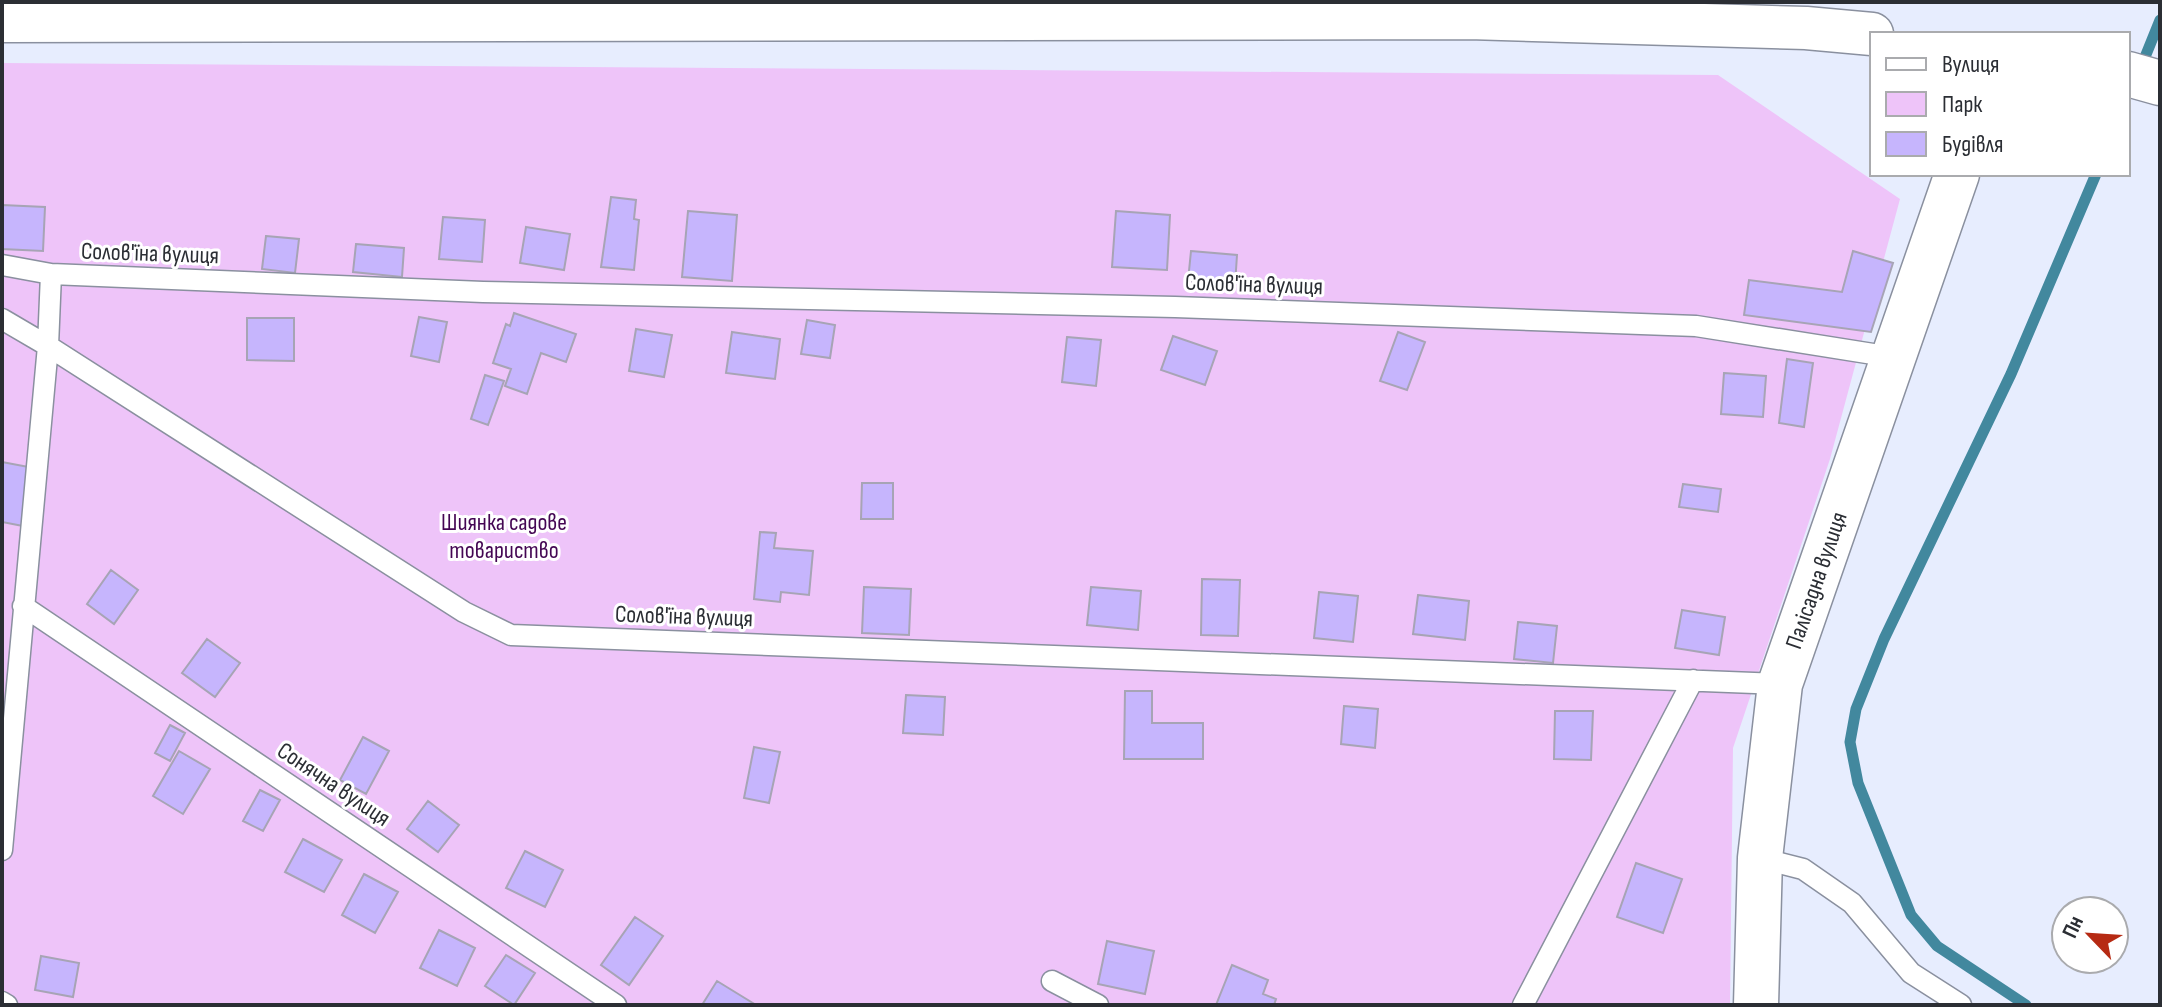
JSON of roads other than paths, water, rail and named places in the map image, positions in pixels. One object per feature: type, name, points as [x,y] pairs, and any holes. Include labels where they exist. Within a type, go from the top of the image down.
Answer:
[{"type":"street","points":[[2,21],[1469,18],[1806,28],[1870,34]]},
{"type":"street","points":[[2130,75],[2160,83]]},
{"type":"street","name":"Палісадна вулиця","points":[[1756,1005],[1760,858],[1780,684],[1956,176]]},
{"type":"lane","points":[[2,265],[51,274]]},
{"type":"lane","name":"Солов'їна вулиця","points":[[1780,684],[511,635],[464,612],[48,346],[51,274],[483,292],[1175,307],[1696,326],[1892,357]]},
{"type":"lane","points":[[2,319],[48,346],[2,850]]},
{"type":"lane","name":"Сонячна вулиця","points":[[23,606],[616,1005]]},
{"type":"lane","points":[[1523,1005],[1693,680]]},
{"type":"lane","points":[[1760,858],[1803,869],[1852,903],[1911,973],[1961,1005]]},
{"type":"lane","points":[[1052,981],[1098,1005]]},
{"type":"waterway","points":[[2141,67],[2160,20]]},
{"type":"waterway","points":[[2026,1005],[1937,946],[1911,915],[1858,783],[1850,742],[1856,709],[1884,639],[2011,374],[2095,176]]},
{"type":"park label","name":"Шиянка садове товариство","points":[[504,536]]}]
